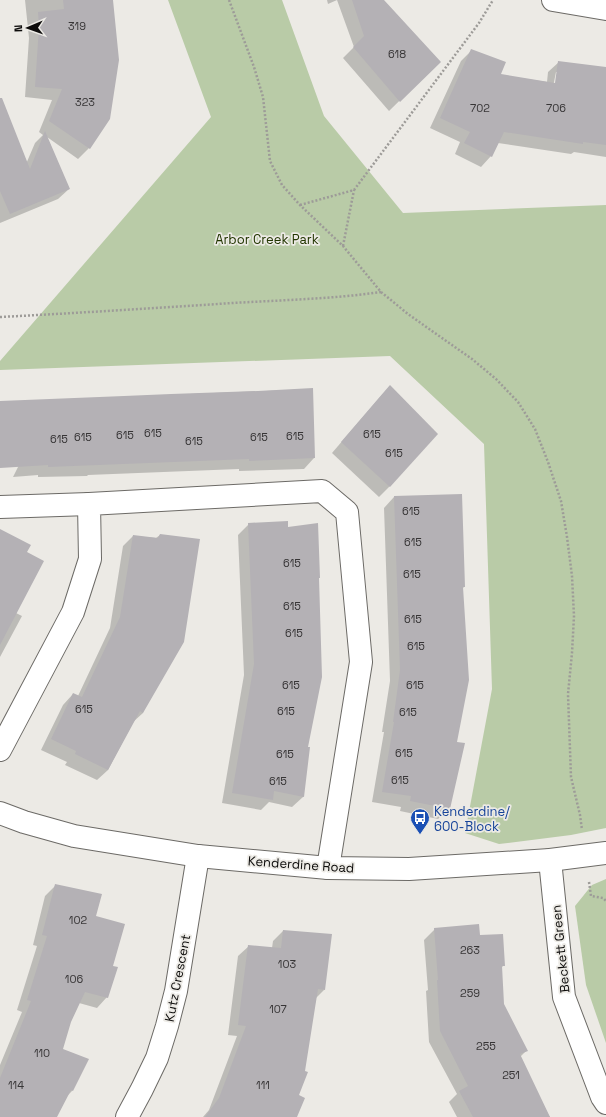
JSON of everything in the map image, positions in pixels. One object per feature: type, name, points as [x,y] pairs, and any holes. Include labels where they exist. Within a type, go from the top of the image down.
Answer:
[{"type":"street","points":[[553,0],[606,9]]},
{"type":"street","points":[[0,507],[322,492],[347,512],[361,662],[328,868]]},
{"type":"street","points":[[0,750],[73,612],[90,559],[89,504]]},
{"type":"street","name":"Kenderdine Road","points":[[0,813],[24,822],[74,836],[198,856],[328,868],[409,869],[550,860],[596,854]]},
{"type":"street","name":"Kutz Crescent","points":[[127,1117],[157,1058],[167,1026],[176,991],[198,856]]},
{"type":"street","name":"Beckett Green","points":[[550,860],[564,997],[602,1097],[606,1103]]},
{"type":"path","points":[[229,0],[254,67],[263,97],[270,161],[282,185],[300,205],[343,246],[381,292],[426,327],[472,359],[496,379],[518,402],[535,429],[561,501],[572,576],[574,616],[568,694],[571,777],[580,815],[596,854],[590,896],[603,898],[606,901]]},
{"type":"path","points":[[343,246],[354,190],[493,0]]},
{"type":"path","points":[[300,205],[354,190]]},
{"type":"path","points":[[0,317],[361,295],[381,292]]},
{"type":"green space","name":"Arbor Creek Park","points":[[168,0],[282,0],[324,116],[403,213],[606,205],[606,828],[571,835],[499,844],[465,833],[492,689],[484,444],[390,356],[0,370],[0,361],[211,117]]},
{"type":"green space","points":[[606,879],[606,1043],[586,985],[575,906],[592,885]]},
{"type":"building","points":[[63,0],[113,0],[119,60],[110,119],[90,149],[49,121],[62,89],[35,87],[39,27],[38,12],[64,9]]},
{"type":"building","points":[[352,0],[384,0],[441,62],[400,102],[353,47],[364,36]]},
{"type":"building","points":[[471,49],[506,62],[501,74],[555,83],[558,61],[606,67],[606,145],[583,142],[583,144],[504,132],[492,157],[464,143],[470,132],[440,118]]},
{"type":"building","points":[[0,98],[2,98],[30,169],[45,131],[70,189],[10,214],[0,191]]},
{"type":"building","points":[[390,385],[438,434],[390,487],[341,442]]},
{"type":"building","points":[[313,388],[315,458],[249,461],[249,459],[48,467],[48,465],[0,468],[0,401]]},
{"type":"building","points":[[462,494],[465,587],[463,587],[469,680],[457,742],[465,743],[450,809],[410,801],[411,796],[382,792],[394,722],[400,670],[394,496]]},
{"type":"building","points":[[288,521],[288,527],[318,523],[322,677],[308,747],[310,747],[304,797],[274,791],[273,800],[232,793],[254,664],[248,523]]},
{"type":"building","points":[[0,529],[31,545],[27,552],[44,561],[0,645]]},
{"type":"building","points":[[160,534],[200,539],[184,642],[143,713],[140,711],[108,770],[75,754],[76,751],[51,739],[73,693],[82,697],[120,617],[133,535],[158,538]]},
{"type":"building","points":[[55,884],[102,894],[96,916],[125,924],[113,966],[118,967],[108,998],[85,992],[71,1022],[63,1049],[89,1059],[73,1091],[71,1090],[57,1117],[0,1117],[0,1078],[31,1001],[27,1000],[47,936],[42,935]]},
{"type":"building","points":[[479,924],[480,935],[503,934],[505,966],[502,966],[504,1004],[528,1051],[520,1054],[550,1117],[473,1117],[459,1091],[468,1086],[440,1031],[434,928]]},
{"type":"building","points":[[283,930],[332,934],[325,990],[318,989],[305,1071],[308,1072],[299,1095],[305,1098],[297,1117],[205,1117],[219,1098],[246,1026],[238,1025],[248,945],[281,948]]},
{"type":"place","name":"Kenderdine/ 600-Block","points":[[420,835]]}]
